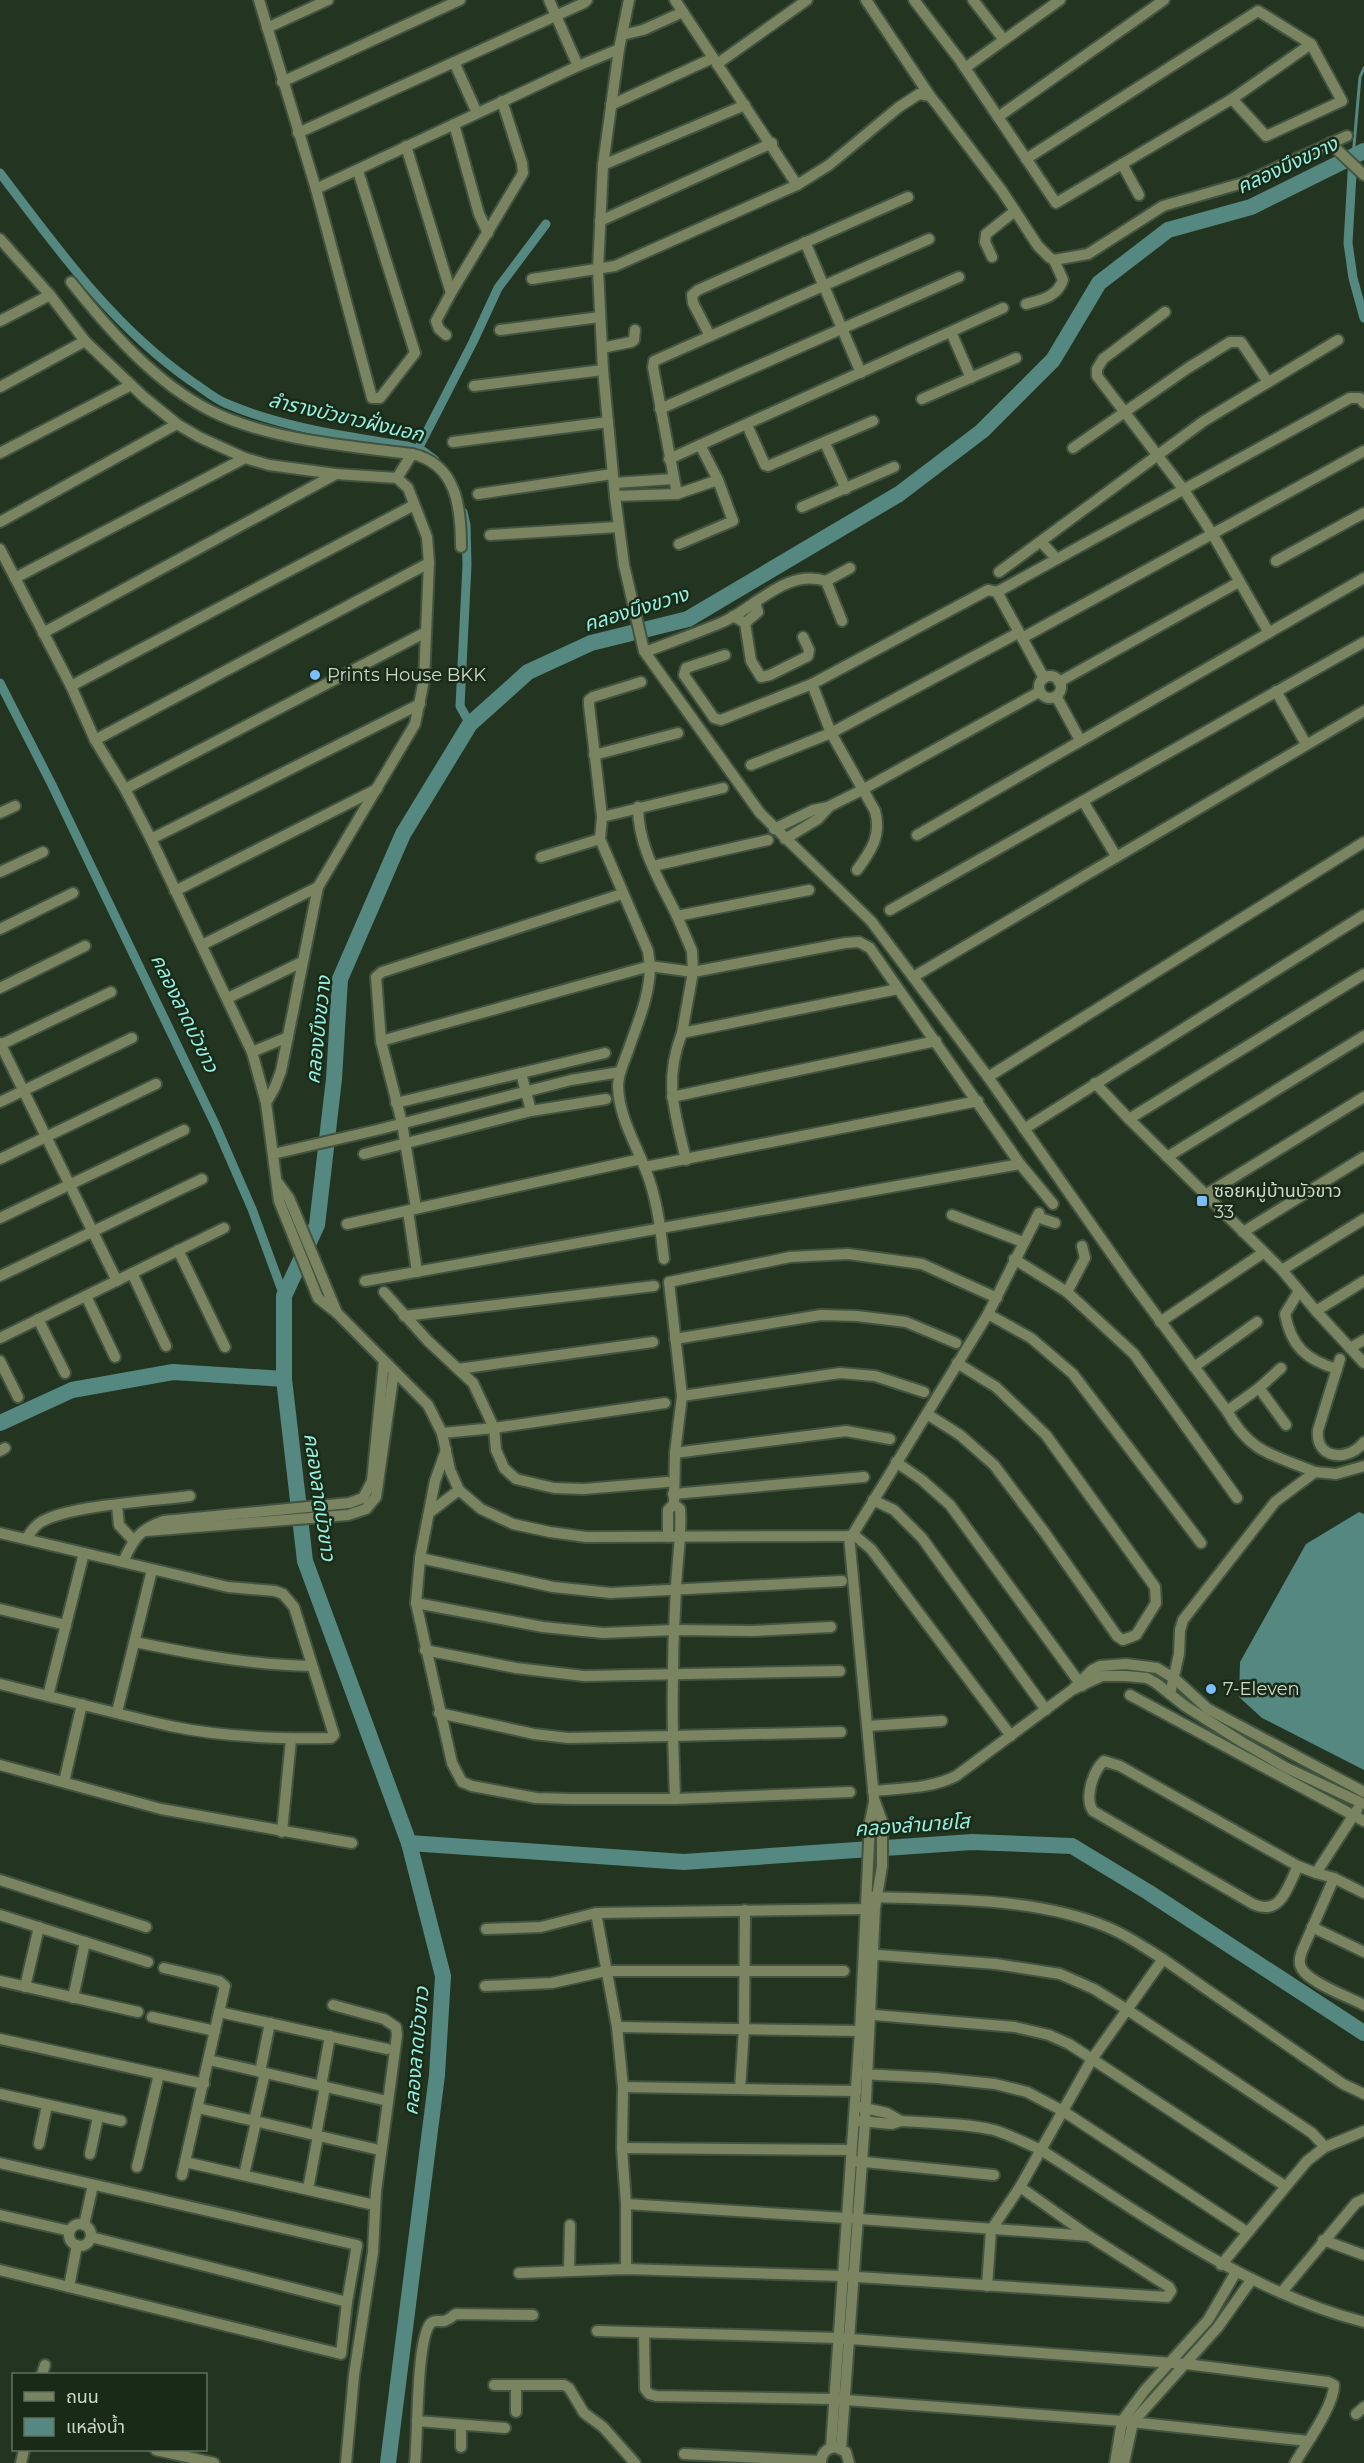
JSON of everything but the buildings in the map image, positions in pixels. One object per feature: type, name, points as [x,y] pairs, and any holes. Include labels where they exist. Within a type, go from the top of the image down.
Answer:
[{"type":"street","points":[[259,0],[316,189],[372,398],[380,398],[415,353],[358,171]]},
{"type":"street","points":[[267,28],[328,0]]},
{"type":"street","points":[[282,82],[460,0]]},
{"type":"street","points":[[549,0],[578,66]]},
{"type":"street","points":[[298,134],[587,0]]},
{"type":"street","points":[[629,0],[619,49],[603,165],[598,270],[603,370],[618,527],[634,612],[644,650],[760,813],[871,921],[988,1077],[1160,1322],[1227,1411],[1237,1430],[1267,1454],[1315,1472],[1336,1474],[1364,1466]]},
{"type":"street","points":[[675,0],[772,143],[797,185]]},
{"type":"street","points":[[611,105],[715,61],[807,0]]},
{"type":"street","points":[[866,0],[930,96],[1044,253],[1054,260],[1063,280],[1059,289],[1045,298],[1026,304]]},
{"type":"street","points":[[914,0],[965,68],[1056,203],[1232,99],[1311,44]]},
{"type":"street","points":[[965,68],[1060,0]]},
{"type":"street","points":[[998,117],[1164,0]]},
{"type":"street","points":[[975,1],[1004,40]]},
{"type":"street","points":[[1026,159],[1258,11],[1311,44],[1342,101],[1266,136],[1232,99]]},
{"type":"street","points":[[622,35],[643,30],[683,12]]},
{"type":"street","points":[[316,189],[502,101],[619,49]]},
{"type":"street","points":[[454,63],[477,113]]},
{"type":"street","points":[[532,279],[598,270],[625,262],[797,185],[829,165],[914,96],[920,94],[930,96]]},
{"type":"street","points":[[446,335],[436,321],[523,173],[520,155],[502,101]]},
{"type":"street","points":[[603,165],[745,105]]},
{"type":"street","points":[[454,124],[479,214],[488,233]]},
{"type":"street","points":[[1054,260],[1088,254],[1163,206],[1243,183],[1347,136]]},
{"type":"street","points":[[600,221],[772,143]]},
{"type":"street","points":[[1330,144],[1364,175]]},
{"type":"street","points":[[406,146],[451,293]]},
{"type":"street","points":[[1122,164],[1139,195]]},
{"type":"street","points":[[710,336],[693,303],[694,292],[909,196]]},
{"type":"street","points":[[992,257],[986,242],[986,234],[1015,211]]},
{"type":"street","points":[[0,238],[4,251],[50,295],[85,341],[131,385],[177,424],[245,458],[269,465],[336,474],[397,478],[408,488],[427,537],[429,563],[426,632],[420,704],[415,724],[318,887],[288,1037],[275,1087],[266,1103]]},
{"type":"street","points":[[676,494],[653,367],[654,361],[929,239]]},
{"type":"street","points":[[805,242],[861,373]]},
{"type":"street","points":[[660,409],[959,277]]},
{"type":"street","points":[[71,282],[100,318],[161,378],[213,412],[256,428],[325,443],[426,457],[441,469],[452,484],[459,510],[461,547]]},
{"type":"street","points":[[0,321],[50,295]]},
{"type":"street","points":[[669,459],[1003,308]]},
{"type":"street","points":[[1165,312],[1103,359],[1097,369],[1097,376],[1184,490],[1214,535],[1269,633]]},
{"type":"street","points":[[500,330],[600,317]]},
{"type":"street","points":[[602,348],[631,342],[635,330]]},
{"type":"street","points":[[951,332],[971,378]]},
{"type":"street","points":[[1073,448],[1188,368],[1235,340],[1241,342],[1268,382]]},
{"type":"street","points":[[999,572],[1204,421],[1338,340]]},
{"type":"street","points":[[0,387],[85,341]]},
{"type":"street","points":[[922,399],[1016,358]]},
{"type":"street","points":[[474,386],[603,370]]},
{"type":"street","points":[[0,453],[131,385]]},
{"type":"street","points":[[725,655],[684,671],[687,681],[717,720],[726,719],[812,684],[988,590],[997,592],[1350,398],[1360,398],[1364,403]]},
{"type":"street","points":[[747,425],[765,465],[768,466],[873,421]]},
{"type":"street","points":[[453,442],[608,422]]},
{"type":"street","points":[[0,522],[177,424]]},
{"type":"street","points":[[825,443],[846,489]]},
{"type":"street","points":[[679,544],[733,521],[718,480],[700,445]]},
{"type":"street","points":[[751,765],[831,733],[1214,535],[1364,451]]},
{"type":"street","points":[[397,478],[412,454]]},
{"type":"street","points":[[15,578],[245,458]]},
{"type":"street","points":[[802,507],[894,467]]},
{"type":"street","points":[[43,633],[336,474]]},
{"type":"street","points":[[478,494],[613,478],[673,479]]},
{"type":"street","points":[[615,496],[676,494],[718,480]]},
{"type":"street","points":[[71,686],[414,505]]},
{"type":"street","points":[[1276,561],[1364,513]]},
{"type":"street","points":[[490,535],[618,527]]},
{"type":"street","points":[[1041,542],[1058,559]]},
{"type":"street","points":[[0,549],[71,686],[95,740],[152,839],[252,1052],[266,1103],[277,1183],[323,1296],[428,1405],[442,1433],[450,1470],[459,1490],[481,1509],[513,1524],[586,1537],[851,1535],[871,1549],[1011,1736]]},
{"type":"street","points":[[95,740],[429,563]]},
{"type":"street","points":[[644,650],[734,616],[793,581],[810,578],[826,581],[850,568]]},
{"type":"street","points":[[917,835],[1364,578]]},
{"type":"street","points":[[826,581],[842,621]]},
{"type":"street","points":[[1059,682],[1239,582]]},
{"type":"street","points":[[997,592],[1044,678]]},
{"type":"street","points":[[745,622],[758,612],[755,602]]},
{"type":"street","points":[[734,616],[745,622]]},
{"type":"street","points":[[745,622],[751,661],[761,677],[770,675],[808,656],[809,650],[803,637]]},
{"type":"street","points":[[125,789],[426,632]]},
{"type":"street","points":[[890,910],[1364,642]]},
{"type":"street","points":[[1052,676],[1059,682],[1060,689],[1056,696],[1047,698],[1040,692],[1039,684],[1044,678],[1052,676]]},
{"type":"street","points":[[640,682],[589,700],[602,817],[600,839],[648,951],[650,978],[644,1005],[620,1072],[619,1096],[627,1128],[643,1163],[661,1229],[664,1259]]},
{"type":"street","points":[[812,684],[831,733],[875,812],[879,824],[878,833],[869,854],[857,870]]},
{"type":"street","points":[[1276,691],[1306,744]]},
{"type":"street","points":[[774,829],[862,790],[1040,692]]},
{"type":"street","points":[[1056,696],[1080,741]]},
{"type":"street","points":[[152,839],[420,704]]},
{"type":"street","points":[[913,977],[1364,711]]},
{"type":"street","points":[[594,755],[678,733]]},
{"type":"street","points":[[602,817],[723,788]]},
{"type":"street","points":[[176,891],[377,789]]},
{"type":"street","points":[[1083,801],[1116,856]]},
{"type":"street","points":[[0,813],[15,806]]},
{"type":"street","points":[[638,807],[638,826],[642,843],[692,951],[693,972],[682,1033],[673,1055],[672,1096],[686,1160]]},
{"type":"street","points":[[785,839],[818,819],[828,807]]},
{"type":"street","points":[[541,857],[600,839]]},
{"type":"street","points":[[653,866],[768,840]]},
{"type":"street","points":[[988,1077],[1364,842]]},
{"type":"street","points":[[0,872],[43,852]]},
{"type":"street","points":[[202,945],[318,887]]},
{"type":"street","points":[[677,916],[809,890]]},
{"type":"street","points":[[0,929],[73,893]]},
{"type":"street","points":[[417,1272],[402,1123],[381,1041],[376,981],[379,974],[622,894]]},
{"type":"street","points":[[1024,1129],[1364,915]]},
{"type":"street","points":[[381,1041],[650,966],[693,972],[859,942],[870,948],[1020,1164],[1053,1204]]},
{"type":"street","points":[[0,988],[85,946]]},
{"type":"street","points":[[228,998],[302,962]]},
{"type":"street","points":[[1129,1119],[1364,974]]},
{"type":"street","points":[[682,1033],[898,989]]},
{"type":"street","points":[[111,992],[0,1044],[117,1281]]},
{"type":"street","points":[[1167,1157],[1364,1036]]},
{"type":"street","points":[[252,1052],[288,1037]]},
{"type":"street","points":[[0,1102],[132,1038]]},
{"type":"street","points":[[672,1096],[936,1041]]},
{"type":"street","points":[[396,1103],[605,1053]]},
{"type":"street","points":[[273,1154],[583,1077],[620,1072]]},
{"type":"street","points":[[521,1073],[531,1111]]},
{"type":"street","points":[[1095,1083],[1282,1270],[1364,1363]]},
{"type":"street","points":[[0,1159],[156,1084]]},
{"type":"street","points":[[1205,1195],[1364,1097]]},
{"type":"street","points":[[364,1154],[531,1111],[606,1099]]},
{"type":"street","points":[[347,1224],[643,1163],[686,1160],[978,1101]]},
{"type":"street","points":[[0,1218],[184,1130]]},
{"type":"street","points":[[1243,1232],[1364,1157]]},
{"type":"street","points":[[365,1281],[1020,1164]]},
{"type":"street","points":[[0,1276],[202,1179]]},
{"type":"street","points":[[952,1215],[1023,1242]]},
{"type":"street","points":[[867,1955],[866,1909],[882,1866],[851,1535],[988,1314],[1038,1215],[1055,1223]]},
{"type":"street","points":[[1282,1270],[1364,1219]]},
{"type":"street","points":[[0,1338],[224,1228]]},
{"type":"street","points":[[1067,1292],[1085,1258],[1082,1246]]},
{"type":"street","points":[[178,1250],[225,1347]]},
{"type":"street","points":[[1160,1322],[1263,1253]]},
{"type":"street","points":[[668,1537],[668,1510],[674,1499],[675,1453],[682,1396],[669,1282],[790,1257],[848,1254],[922,1264],[997,1298]]},
{"type":"street","points":[[1014,1259],[1067,1292],[1134,1354],[1237,1498]]},
{"type":"street","points":[[132,1273],[166,1346]]},
{"type":"street","points":[[1316,1311],[1364,1281]]},
{"type":"street","points":[[404,1316],[654,1286]]},
{"type":"street","points":[[1299,1291],[1285,1314],[1293,1340],[1310,1359],[1338,1364],[1318,1430],[1317,1440],[1320,1447],[1328,1453],[1340,1455],[1353,1452],[1364,1442]]},
{"type":"street","points":[[384,1292],[404,1316],[473,1383],[494,1428],[496,1450],[504,1468],[516,1479],[532,1484],[584,1490],[667,1482]]},
{"type":"street","points":[[86,1296],[115,1357]]},
{"type":"street","points":[[988,1314],[1031,1338],[1073,1374],[1201,1543]]},
{"type":"street","points":[[675,1339],[821,1315],[857,1316],[906,1322],[956,1342]]},
{"type":"street","points":[[38,1320],[65,1373]]},
{"type":"street","points":[[1194,1366],[1257,1322]]},
{"type":"street","points":[[1350,1348],[1364,1340]]},
{"type":"street","points":[[458,1369],[653,1342]]},
{"type":"street","points":[[235,1520],[350,1503],[363,1498],[368,1491],[372,1476],[384,1361]]},
{"type":"street","points":[[0,1362],[18,1397]]},
{"type":"street","points":[[927,1414],[960,1436],[994,1465],[1117,1636],[1123,1640],[1136,1635],[1156,1603],[1155,1587],[1046,1435],[996,1387],[957,1363]]},
{"type":"street","points":[[1227,1411],[1259,1388],[1281,1368]]},
{"type":"street","points":[[123,1562],[133,1540],[143,1531],[164,1521],[184,1523],[348,1515],[366,1509],[375,1501],[380,1482],[388,1404],[394,1371]]},
{"type":"street","points":[[682,1396],[840,1373],[875,1376],[924,1392]]},
{"type":"street","points":[[1259,1388],[1286,1425]]},
{"type":"street","points":[[442,1433],[494,1428],[665,1403]]},
{"type":"street","points":[[675,1453],[846,1431],[890,1439]]},
{"type":"street","points":[[446,1450],[439,1464],[420,1558],[416,1603],[439,1713],[456,1774],[462,1782],[536,1798],[675,1798],[850,1792]]},
{"type":"street","points":[[896,1462],[922,1479],[950,1505],[1078,1686]]},
{"type":"street","points":[[1170,1694],[1175,1679],[1183,1620],[1275,1502],[1315,1472]]},
{"type":"street","points":[[674,1499],[864,1477]]},
{"type":"street","points":[[429,1513],[459,1490]]},
{"type":"street","points":[[26,1539],[34,1527],[48,1519],[84,1510],[190,1496]]},
{"type":"street","points":[[674,1499],[680,1509],[672,1676],[675,1798]]},
{"type":"street","points":[[873,1500],[894,1510],[922,1538],[1046,1710]]},
{"type":"street","points":[[117,1506],[119,1526],[133,1540]]},
{"type":"street","points":[[0,1533],[228,1587],[275,1591],[283,1594],[294,1607],[334,1737],[291,1739],[224,1734],[172,1726],[0,1684]]},
{"type":"street","points":[[48,1696],[84,1553]]},
{"type":"street","points":[[420,1558],[553,1587],[611,1593],[842,1581]]},
{"type":"street","points":[[117,1712],[152,1570]]},
{"type":"street","points":[[416,1603],[567,1631],[603,1633],[675,1630],[753,1631],[831,1627]]},
{"type":"street","points":[[0,1609],[66,1625]]},
{"type":"street","points":[[135,1642],[208,1658],[283,1666],[311,1666]]},
{"type":"street","points":[[425,1650],[546,1672],[584,1676],[840,1671]]},
{"type":"street","points":[[874,1795],[945,1782],[1078,1686],[1092,1670],[1150,1666],[1164,1671],[1175,1679],[1208,1709],[1363,1799]]},
{"type":"street","points":[[1109,1670],[1147,1678],[1185,1706],[1287,1768],[1363,1799]]},
{"type":"street","points":[[1130,1695],[1359,1818]]},
{"type":"street","points":[[64,1782],[82,1704]]},
{"type":"street","points":[[439,1713],[534,1734],[568,1738],[841,1732]]},
{"type":"street","points":[[868,1726],[942,1721]]},
{"type":"street","points":[[282,1832],[291,1739]]},
{"type":"street","points":[[1298,1866],[1281,1900],[1273,1907],[1262,1908],[1253,1904],[1093,1811],[1089,1805],[1089,1796],[1098,1767],[1104,1761],[1120,1766],[1298,1866],[1334,1878],[1364,1893]]},
{"type":"street","points":[[0,1766],[161,1809],[352,1843]]},
{"type":"street","points":[[1316,1873],[1359,1818],[1363,1799]]},
{"type":"street","points":[[836,2448],[872,1897],[869,1865],[876,1821]]},
{"type":"street","points":[[1334,1878],[1299,1962],[1303,1971],[1312,1978],[1364,2006]]},
{"type":"street","points":[[0,1880],[146,1927]]},
{"type":"street","points":[[872,1897],[996,1904],[1056,1911],[1108,1928],[1163,1959],[1343,2084],[1364,2094]]},
{"type":"street","points":[[486,1929],[541,1927],[596,1912],[866,1909]]},
{"type":"street","points":[[740,2089],[744,2029],[745,1910]]},
{"type":"street","points":[[596,1912],[617,2027],[623,2087],[622,2148],[627,2269]]},
{"type":"street","points":[[0,1915],[148,1962]]},
{"type":"street","points":[[24,1987],[39,1927]]},
{"type":"street","points":[[1312,1927],[1364,1952]]},
{"type":"street","points":[[73,1998],[85,1942]]},
{"type":"street","points":[[867,1955],[1026,1967],[1059,1974],[1094,1989],[1126,2009],[1312,2133],[1325,2147]]},
{"type":"street","points":[[987,2286],[991,2230],[1020,2187],[1092,2059],[1163,1959]]},
{"type":"street","points":[[164,1968],[223,1983],[225,1986],[182,2175]]},
{"type":"street","points":[[485,1986],[552,1983],[606,1971],[844,1971]]},
{"type":"street","points":[[0,1982],[138,2012]]},
{"type":"street","points":[[333,2005],[384,2019],[396,2027],[397,2035],[376,2191],[373,2252],[354,2375],[346,2463]]},
{"type":"street","points":[[219,2012],[387,2049]]},
{"type":"street","points":[[860,2107],[856,2091],[861,2074],[860,2031],[865,2014]]},
{"type":"street","points":[[865,2014],[1015,2027],[1069,2044],[1285,2186]]},
{"type":"street","points":[[153,2017],[215,2031]]},
{"type":"street","points":[[244,2175],[270,2023]]},
{"type":"street","points":[[617,2027],[860,2031]]},
{"type":"street","points":[[308,2189],[330,2037]]},
{"type":"street","points":[[0,2039],[204,2084]]},
{"type":"street","points":[[209,2060],[383,2100]]},
{"type":"street","points":[[137,2167],[159,2074]]},
{"type":"street","points":[[861,2074],[995,2084],[1027,2092],[1064,2111],[1247,2232]]},
{"type":"street","points":[[623,2087],[856,2091]]},
{"type":"street","points":[[0,2094],[121,2121]]},
{"type":"street","points":[[39,2144],[47,2105]]},
{"type":"street","points":[[860,2107],[887,2113],[901,2121]]},
{"type":"street","points":[[198,2108],[375,2149]]},
{"type":"street","points":[[90,2154],[98,2116]]},
{"type":"street","points":[[859,2121],[892,2124],[901,2121],[993,2130],[1041,2150],[1221,2265],[1281,2293],[1364,2322]]},
{"type":"street","points":[[1221,2265],[1307,2161],[1325,2147],[1364,2131]]},
{"type":"street","points":[[622,2148],[854,2157],[994,2175]]},
{"type":"street","points":[[185,2162],[370,2204]]},
{"type":"street","points":[[0,2163],[357,2245],[341,2354],[0,2270]]},
{"type":"street","points":[[84,2225],[93,2185]]},
{"type":"street","points":[[519,2273],[627,2269],[847,2276],[1161,2298],[1170,2295],[1169,2286],[1089,2236],[1020,2187]]},
{"type":"street","points":[[1281,2293],[1356,2202],[1364,2199]]},
{"type":"street","points":[[626,2204],[1089,2236]]},
{"type":"street","points":[[0,2216],[69,2231]]},
{"type":"street","points":[[74,2225],[84,2225],[90,2230],[91,2237],[87,2243],[77,2245],[71,2241],[69,2231],[74,2225]]},
{"type":"street","points":[[568,2271],[570,2225]]},
{"type":"street","points":[[91,2237],[347,2301]]},
{"type":"street","points":[[1323,2240],[1364,2255]]},
{"type":"street","points":[[69,2287],[77,2245]]},
{"type":"street","points":[[1115,2463],[1127,2422],[1145,2390],[1208,2320],[1236,2272]]},
{"type":"street","points":[[1124,2463],[1127,2422],[1186,2364],[1218,2327],[1252,2279]]},
{"type":"street","points":[[415,2463],[422,2356],[430,2324],[434,2321],[447,2321],[456,2314],[533,2315]]},
{"type":"street","points":[[597,2331],[843,2339],[1186,2364],[1328,2382],[1334,2385],[1334,2390],[1324,2414],[1295,2463]]},
{"type":"street","points":[[644,2333],[645,2390],[649,2394],[839,2399],[1127,2422],[1308,2441]]},
{"type":"street","points":[[494,2385],[564,2385],[569,2388],[584,2413],[603,2427],[632,2463]]},
{"type":"street","points":[[516,2386],[516,2412]]},
{"type":"street","points":[[417,2421],[505,2428]]},
{"type":"street","points":[[461,2425],[461,2447]]},
{"type":"street","points":[[684,2454],[820,2462],[822,2455],[836,2448]]},
{"type":"street","points":[[836,2448],[848,2457],[849,2463],[861,2463]]},
{"type":"street","points":[[160,2451],[214,2463]]},
{"type":"water","points":[[1359,1512],[1364,1514],[1364,1770],[1262,1718],[1239,1697],[1240,1662],[1306,1544]]},
{"type":"waterway","points":[[1353,157],[1360,77],[1364,68]]},
{"type":"waterway","name":"คลองบึงขวาง","points":[[388,2463],[437,2075],[443,1976],[409,1843],[305,1561],[284,1379],[284,1296],[317,1225],[334,1079],[340,979],[403,834],[470,724],[528,672],[591,643],[688,619],[899,494],[982,431],[1053,360],[1099,283],[1168,230],[1251,207],[1364,151]]},
{"type":"waterway","points":[[1353,157],[1348,243],[1353,278],[1364,318]]},
{"type":"waterway","name":"ลำรางบัวขาวฝั่งนอก","points":[[0,173],[64,257],[111,311],[163,360],[212,396],[269,419],[315,430],[407,446],[423,451],[435,460]]},
{"type":"waterway","points":[[418,449],[498,288],[546,224]]},
{"type":"waterway","name":"ลำรางบัวขาวฝั่งนอก","points":[[463,512],[466,525],[467,565],[460,706],[470,724]]},
{"type":"waterway","name":"คลองลาดบัวขาว","points":[[0,683],[52,785],[215,1124],[252,1209],[284,1296]]},
{"type":"waterway","points":[[0,1423],[72,1390],[173,1372],[284,1379]]},
{"type":"waterway","name":"คลองลำนายโส","points":[[409,1843],[684,1862],[972,1842],[1072,1846],[1148,1892],[1364,2033]]},
{"type":"place","name":"Prints House BKK","points":[[315,675]]},
{"type":"place","name":"ซอยหมู่บ้านบัวขาว 33","points":[[1202,1201]]},
{"type":"place","name":"7-Eleven","points":[[1211,1689]]}]
